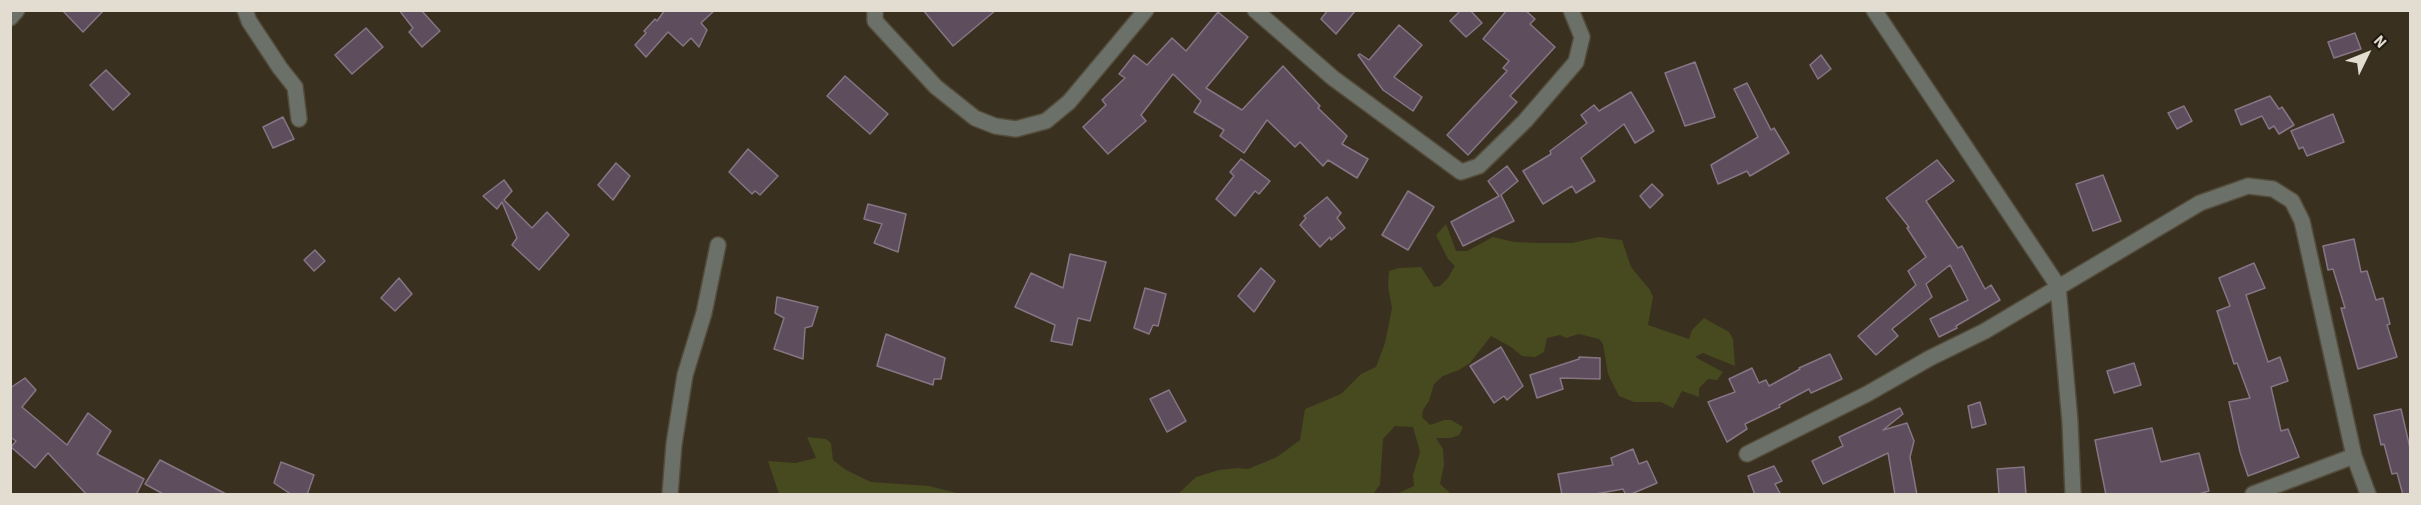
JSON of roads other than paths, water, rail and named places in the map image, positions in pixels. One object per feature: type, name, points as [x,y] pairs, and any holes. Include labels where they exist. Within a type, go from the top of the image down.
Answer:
[{"type":"street","points":[[10,18],[17,10]]},
{"type":"street","points":[[245,10],[249,21],[295,87],[299,119]]},
{"type":"street","points":[[875,10],[875,21],[936,87],[975,118],[995,126],[1016,129],[1046,121],[1064,107],[1146,10]]},
{"type":"street","points":[[1255,10],[1333,78],[1461,172],[1479,166],[1525,121],[1576,62],[1582,37],[1571,10]]},
{"type":"street","points":[[1874,10],[2058,286],[2070,422],[2073,495]]},
{"type":"street","points":[[1747,454],[1985,331],[2200,203],[2248,186],[2273,189],[2292,201],[2302,221],[2354,456],[2368,495]]},
{"type":"street","points":[[670,495],[674,444],[685,375],[704,313],[718,244]]},
{"type":"street","points":[[2253,495],[2354,456]]}]
